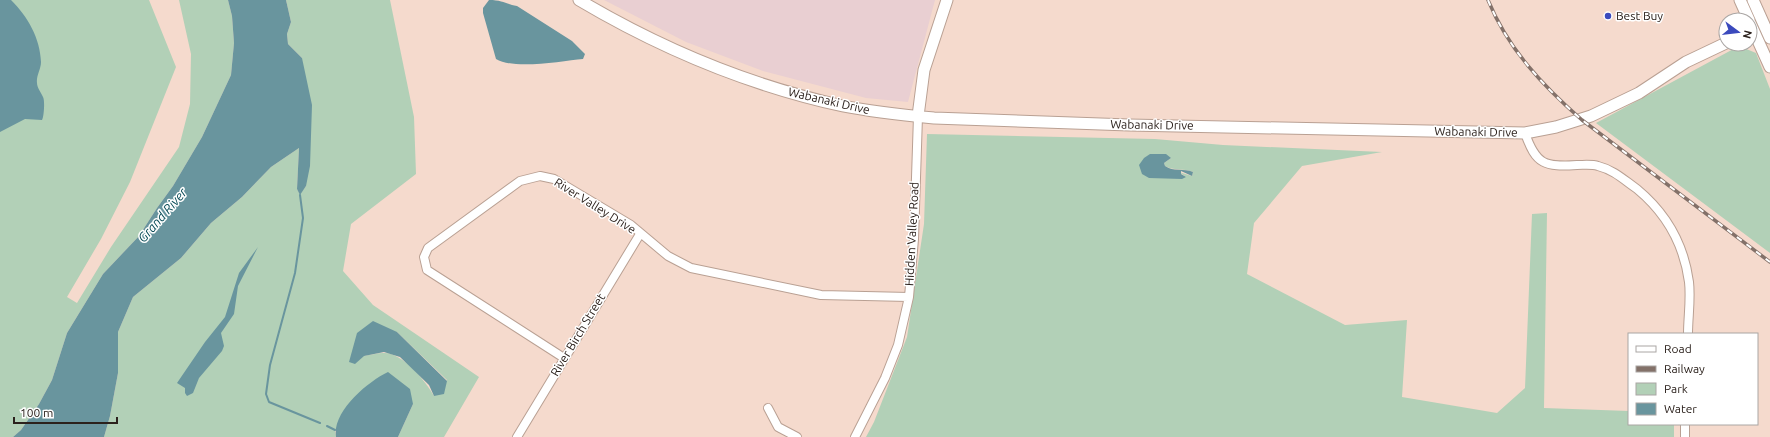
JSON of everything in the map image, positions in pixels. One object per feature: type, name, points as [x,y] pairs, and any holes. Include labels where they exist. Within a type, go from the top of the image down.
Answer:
[{"type":"street","name":"Wabanaki Drive","points":[[578,0],[609,18],[689,56],[776,88],[844,106],[918,116],[1129,125],[1525,133],[1556,127],[1591,116],[1639,93],[1686,62],[1718,47]]},
{"type":"street","points":[[918,116],[924,70],[947,0]]},
{"type":"street","points":[[1740,0],[1745,12]]},
{"type":"street","points":[[1753,0],[1770,38]]},
{"type":"street","points":[[1758,43],[1770,68]]},
{"type":"street","name":"Hidden Valley Road","points":[[855,437],[885,378],[898,345],[909,297],[914,239],[918,116]]},
{"type":"street","points":[[1525,133],[1532,152],[1545,163],[1555,167],[1597,165],[1614,171],[1651,201],[1667,221],[1683,252],[1689,284],[1688,333]]},
{"type":"street","name":"River Valley Drive","points":[[564,358],[427,270],[424,257],[428,248],[520,181],[540,176],[554,179],[631,226],[668,256],[690,268],[821,295],[909,297]]},
{"type":"street","name":"River Birch Street","points":[[517,437],[640,234]]},
{"type":"street","points":[[768,408],[778,427],[797,437]]},
{"type":"street","points":[[1685,437],[1686,425]]},
{"type":"shaded area","points":[[604,0],[935,0],[908,102],[866,98],[763,71],[686,42]]},
{"type":"green space","points":[[0,0],[149,0],[176,67],[130,182],[101,239],[67,297],[77,303],[111,247],[179,147],[190,104],[191,54],[179,0],[228,0],[232,16],[234,43],[231,75],[202,137],[173,186],[139,236],[103,274],[67,333],[52,380],[39,404],[21,430],[13,437],[0,437]]},
{"type":"green space","points":[[286,0],[390,0],[414,117],[416,174],[351,224],[343,271],[373,305],[479,377],[444,437],[398,437],[413,404],[335,430],[336,437],[104,437],[110,416],[118,373],[118,332],[133,297],[181,258],[211,223],[242,197],[271,167],[299,148],[297,189],[300,194],[306,186],[302,58],[288,44],[287,34],[291,22]],"holes":[[[397,332],[447,380],[434,396],[419,375],[397,357],[383,353],[364,356]]]},
{"type":"green space","points":[[1728,52],[1756,53],[1770,89],[1770,253],[1596,123]]},
{"type":"green space","points":[[927,134],[1155,139],[1223,145],[1382,152],[1302,166],[1254,223],[1247,274],[1345,325],[1407,320],[1402,397],[1497,413],[1525,388],[1532,214],[1547,213],[1544,408],[1628,411],[1628,425],[1674,425],[1674,437],[866,437],[874,422],[907,337],[924,224]],"holes":[[[1144,158],[1171,158],[1164,163],[1168,168],[1193,172],[1192,176],[1179,172],[1186,177]]]},
{"type":"water","points":[[0,0],[11,0],[23,13],[36,36],[41,62],[37,85],[44,99],[44,105],[42,120],[25,119],[0,132]]},
{"type":"water","name":"Grand River","points":[[228,0],[286,0],[291,22],[287,34],[288,44],[302,58],[312,105],[310,166],[306,186],[300,195],[297,189],[299,148],[271,167],[242,197],[211,223],[181,258],[133,297],[118,332],[118,373],[110,416],[104,437],[13,437],[21,430],[39,404],[52,380],[67,333],[103,274],[139,236],[173,186],[202,137],[231,75],[234,43],[232,16]]},
{"type":"water","points":[[489,0],[517,6],[572,41],[585,54],[583,59],[551,63],[514,64],[496,59],[483,13],[483,8]]},
{"type":"water","points":[[1150,154],[1166,154],[1171,158],[1164,163],[1165,166],[1171,169],[1193,172],[1192,176],[1181,171],[1181,174],[1186,177],[1182,179],[1149,178],[1142,174],[1139,165],[1144,158]]},
{"type":"water","points":[[258,247],[238,286],[234,314],[221,333],[224,346],[222,351],[199,378],[193,393],[187,396],[185,393],[185,388],[177,383],[205,342],[225,317],[239,273]]},
{"type":"water","points":[[373,321],[397,332],[447,381],[444,394],[434,396],[429,385],[400,357],[384,352],[364,356],[355,364],[349,362],[357,333]]},
{"type":"water","points":[[388,372],[410,389],[413,404],[398,437],[336,437],[336,427],[345,408],[361,390]]},
{"type":"waterway","points":[[300,195],[303,218],[295,273],[270,365],[266,394],[269,402],[320,423]]},
{"type":"waterway","points":[[327,426],[335,430]]},
{"type":"railway","points":[[1488,0],[1496,18],[1516,51],[1540,80],[1554,94],[1582,120],[1770,262]]},
{"type":"place","name":"Best Buy","points":[[1608,16]]}]
